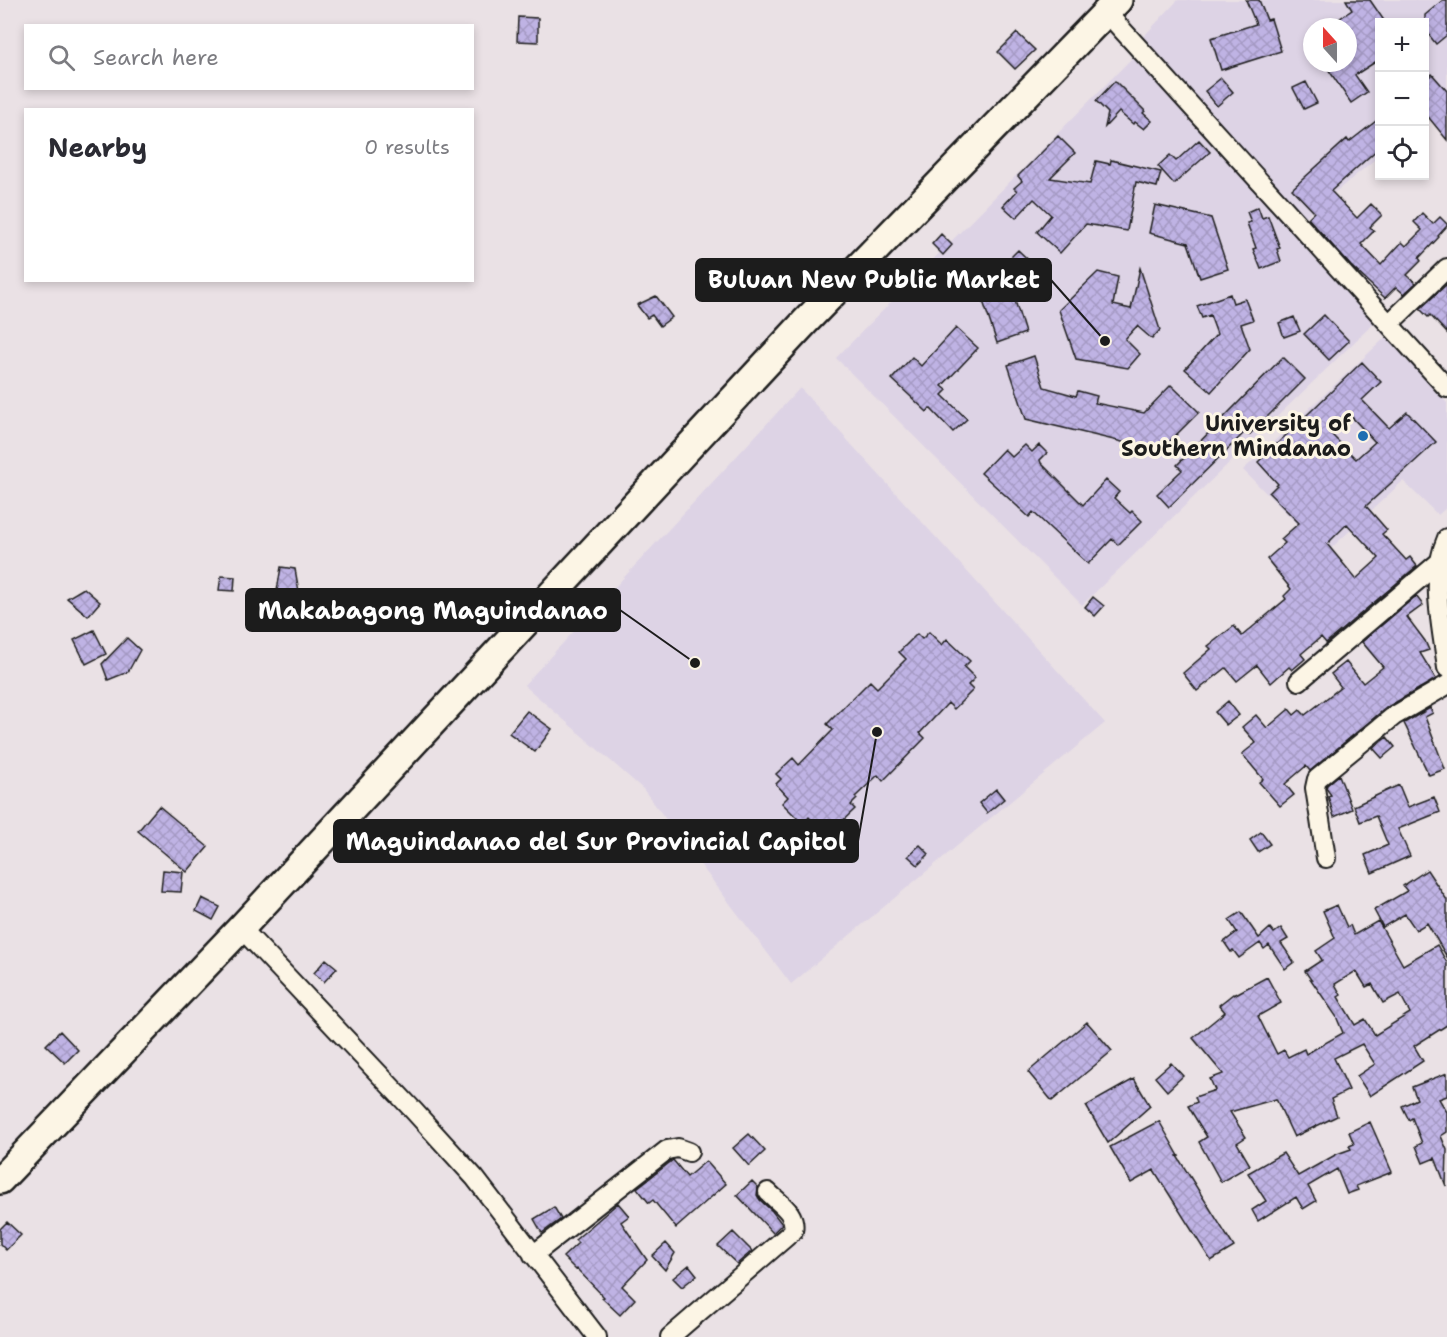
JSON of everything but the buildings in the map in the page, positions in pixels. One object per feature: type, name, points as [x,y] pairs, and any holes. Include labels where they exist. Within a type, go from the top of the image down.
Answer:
[{"type":"highway","points":[[0,1180],[241,928],[806,321],[1112,6]]},
{"type":"street","points":[[1112,6],[1447,388]]},
{"type":"street","points":[[1390,323],[1447,268]]},
{"type":"street","points":[[1447,538],[1438,563],[1439,598],[1447,668]]},
{"type":"street","points":[[1299,681],[1438,563]]},
{"type":"street","points":[[1326,858],[1315,788],[1317,779],[1394,716],[1447,685]]},
{"type":"street","points":[[241,928],[475,1178],[597,1337]]},
{"type":"street","points":[[533,1255],[667,1150],[678,1148],[689,1152]]},
{"type":"street","points":[[670,1337],[793,1231],[795,1223],[792,1215],[768,1192]]},
{"type":"shaded area","points":[[1178,0],[1447,0],[1447,101],[1429,116],[1429,18],[1375,18],[1375,159],[1305,217],[1143,37]]},
{"type":"shaded area","points":[[1133,57],[1374,323],[1082,605],[836,358]]},
{"type":"shaded area","name":"University of Southern Mindanao","points":[[1387,336],[1447,403],[1447,507],[1438,515],[1403,481],[1326,553],[1243,470]]},
{"type":"shaded area","points":[[800,388],[1105,723],[791,984],[643,789],[524,685]]},
{"type":"place","name":"Buluan New Public Market","points":[[1105,341]]},
{"type":"place","name":"University of Southern Mindanao","points":[[1363,436]]},
{"type":"place","name":"Makabagong Maguindanao","points":[[695,663]]},
{"type":"place","name":"Maguindanao del Sur Provincial Capitol","points":[[877,732]]}]
